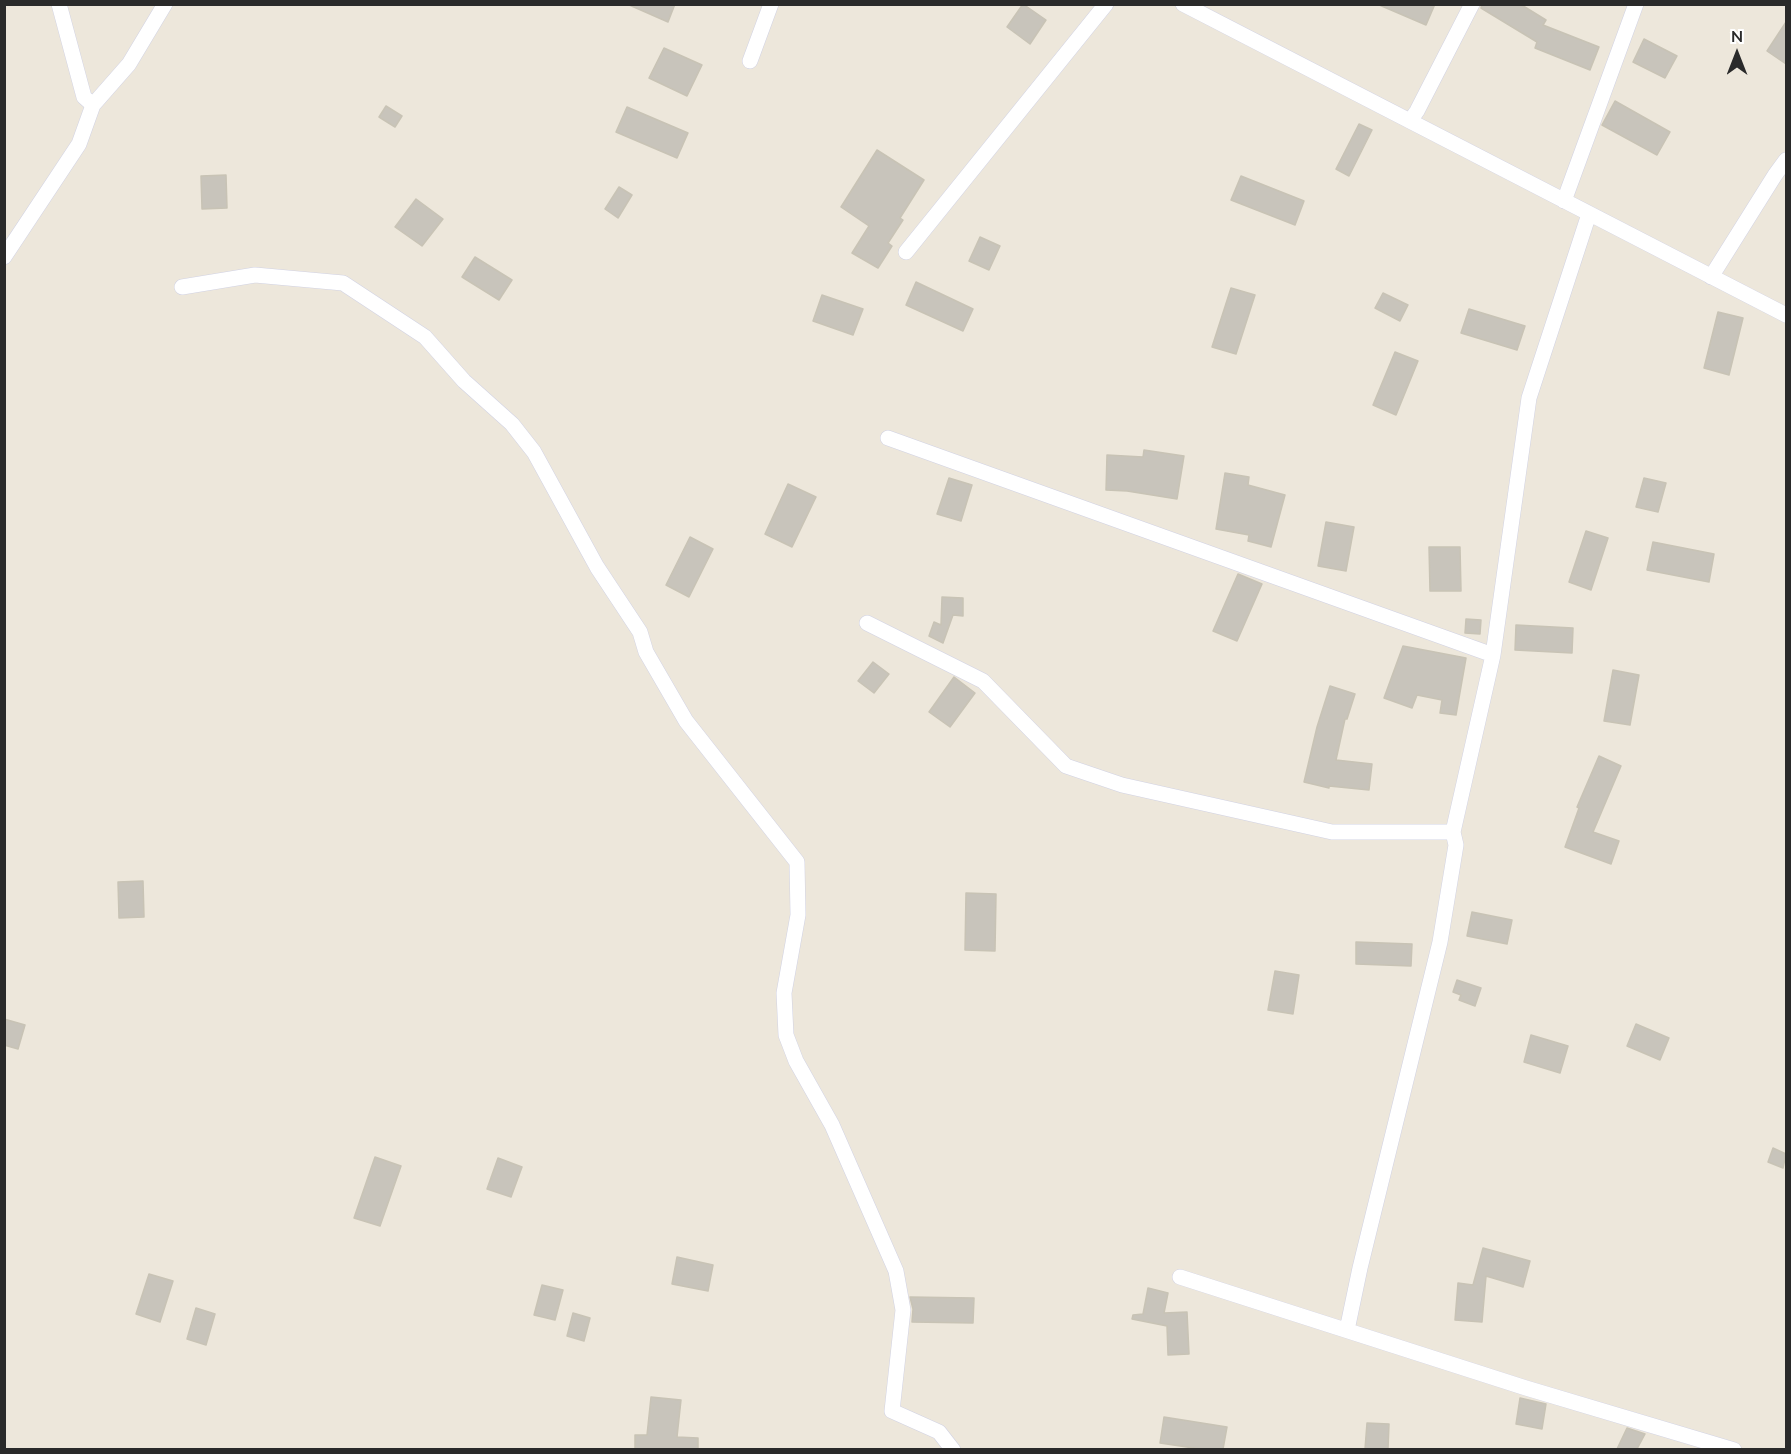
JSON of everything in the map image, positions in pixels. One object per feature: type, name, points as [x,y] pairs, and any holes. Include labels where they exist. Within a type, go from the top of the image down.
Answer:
[{"type":"street","points":[[59,4],[84,97],[93,105]]},
{"type":"street","points":[[4,257],[79,144],[93,105],[129,64],[165,4]]},
{"type":"street","points":[[750,61],[771,4]]},
{"type":"street","points":[[906,252],[1106,4]]},
{"type":"street","points":[[1183,4],[1786,315]]},
{"type":"street","points":[[1410,121],[1472,4]]},
{"type":"street","points":[[1564,201],[1636,4]]},
{"type":"street","points":[[1711,277],[1786,160]]},
{"type":"street","points":[[1347,1330],[1440,942],[1456,845],[1453,832],[1493,655],[1529,398],[1589,214]]},
{"type":"street","points":[[182,287],[255,274],[343,283],[425,337],[464,381],[512,424],[534,452],[597,567],[640,632],[646,652],[687,721],[797,862],[798,915],[784,993],[786,1035],[796,1061],[832,1125],[896,1271],[903,1310],[892,1411],[939,1432],[953,1449]]},
{"type":"street","points":[[888,438],[1493,655]]},
{"type":"street","points":[[867,623],[983,681],[1066,766],[1122,785],[1332,832],[1453,832]]},
{"type":"street","points":[[1180,1277],[1526,1388],[1734,1449]]},
{"type":"building","points":[[627,4],[675,4],[668,22]]},
{"type":"building","points":[[1023,4],[1046,20],[1030,44],[1007,27]]},
{"type":"building","points":[[1377,4],[1435,4],[1426,25]]},
{"type":"building","points":[[1482,4],[1520,4],[1546,20],[1543,25],[1599,47],[1590,70],[1535,48],[1537,42],[1481,8]]},
{"type":"building","points":[[1786,22],[1786,64],[1767,51]]},
{"type":"building","points":[[1644,39],[1677,56],[1665,78],[1633,62]]},
{"type":"building","points":[[664,48],[702,65],[687,96],[649,78]]},
{"type":"building","points":[[1615,101],[1670,132],[1657,155],[1602,125]]},
{"type":"building","points":[[386,106],[402,116],[395,127],[379,117]]},
{"type":"building","points":[[627,107],[688,133],[677,158],[616,132]]},
{"type":"building","points":[[1359,124],[1372,130],[1349,176],[1336,169]]},
{"type":"building","points":[[877,150],[924,180],[900,218],[903,220],[888,243],[892,246],[878,268],[852,253],[869,226],[841,207]]},
{"type":"building","points":[[226,175],[227,208],[202,209],[201,176]]},
{"type":"building","points":[[1241,176],[1304,201],[1295,225],[1231,200]]},
{"type":"building","points":[[619,187],[632,195],[618,218],[605,209]]},
{"type":"building","points":[[416,199],[443,219],[422,246],[395,227]]},
{"type":"building","points":[[980,237],[1000,246],[989,270],[969,261]]},
{"type":"building","points":[[475,257],[512,280],[499,300],[462,277]]},
{"type":"building","points":[[916,282],[973,309],[963,331],[906,305]]},
{"type":"building","points":[[1231,288],[1255,295],[1236,354],[1212,347]]},
{"type":"building","points":[[1383,293],[1408,305],[1400,321],[1375,308]]},
{"type":"building","points":[[822,295],[863,309],[853,335],[813,321]]},
{"type":"building","points":[[1469,309],[1525,326],[1517,350],[1461,333]]},
{"type":"building","points":[[1718,312],[1743,318],[1729,375],[1704,368]]},
{"type":"building","points":[[1395,352],[1418,361],[1396,415],[1373,405]]},
{"type":"building","points":[[1144,450],[1184,456],[1177,499],[1106,490],[1107,455],[1143,457]]},
{"type":"building","points":[[1225,473],[1249,477],[1248,485],[1285,495],[1271,547],[1248,541],[1249,535],[1216,529]]},
{"type":"building","points":[[949,478],[972,485],[961,521],[937,514]]},
{"type":"building","points":[[1644,478],[1666,483],[1658,512],[1636,507]]},
{"type":"building","points":[[788,484],[816,497],[792,547],[765,534]]},
{"type":"building","points":[[1326,522],[1354,527],[1346,571],[1318,566]]},
{"type":"building","points":[[1586,531],[1608,538],[1591,590],[1569,582]]},
{"type":"building","points":[[690,537],[713,549],[689,597],[666,585]]},
{"type":"building","points":[[1653,542],[1714,554],[1709,582],[1647,570]]},
{"type":"building","points":[[1429,547],[1460,547],[1461,591],[1430,591]]},
{"type":"building","points":[[1238,574],[1262,584],[1237,641],[1213,631]]},
{"type":"building","points":[[942,597],[963,598],[963,616],[953,615],[943,643],[929,636],[934,622],[941,625]]},
{"type":"building","points":[[1466,619],[1481,620],[1480,634],[1465,633]]},
{"type":"building","points":[[1516,625],[1573,628],[1572,653],[1515,650]]},
{"type":"building","points":[[1403,646],[1466,658],[1456,715],[1440,713],[1442,700],[1417,695],[1412,708],[1384,698]]},
{"type":"building","points":[[873,662],[889,674],[874,693],[858,681]]},
{"type":"building","points":[[1613,670],[1639,675],[1630,725],[1604,721]]},
{"type":"building","points":[[954,677],[975,693],[950,727],[929,712]]},
{"type":"building","points":[[1330,686],[1355,694],[1347,719],[1345,719],[1336,760],[1372,764],[1369,790],[1329,786],[1329,788],[1304,782],[1317,727]]},
{"type":"building","points":[[1599,756],[1621,766],[1593,832],[1619,841],[1611,864],[1565,847],[1579,808],[1577,807]]},
{"type":"building","points":[[143,881],[144,917],[119,918],[118,882]]},
{"type":"building","points":[[966,893],[996,894],[995,951],[965,950]]},
{"type":"building","points":[[1472,912],[1512,920],[1507,944],[1467,936]]},
{"type":"building","points":[[1356,942],[1412,944],[1411,966],[1356,964]]},
{"type":"building","points":[[1275,971],[1299,975],[1293,1014],[1268,1010]]},
{"type":"building","points":[[1457,980],[1481,988],[1475,1006],[1459,1000],[1461,995],[1453,992]]},
{"type":"building","points":[[4,1019],[25,1025],[18,1049],[4,1045]]},
{"type":"building","points":[[1636,1024],[1669,1038],[1660,1060],[1627,1046]]},
{"type":"building","points":[[1531,1035],[1568,1046],[1560,1073],[1524,1062]]},
{"type":"building","points":[[1773,1148],[1786,1154],[1783,1168],[1768,1162]]},
{"type":"building","points":[[375,1157],[401,1166],[380,1226],[354,1218]]},
{"type":"building","points":[[498,1158],[522,1167],[511,1197],[487,1189]]},
{"type":"building","points":[[1483,1248],[1530,1261],[1523,1287],[1486,1276],[1482,1322],[1455,1320],[1458,1283],[1473,1285]]},
{"type":"building","points":[[677,1257],[713,1265],[708,1291],[672,1284]]},
{"type":"building","points":[[149,1274],[173,1281],[160,1322],[136,1314]]},
{"type":"building","points":[[542,1285],[563,1290],[555,1320],[534,1315]]},
{"type":"building","points":[[1148,1288],[1168,1293],[1164,1313],[1187,1312],[1189,1354],[1168,1355],[1167,1326],[1132,1319],[1133,1315],[1143,1314]]},
{"type":"building","points":[[910,1297],[974,1298],[973,1323],[912,1322],[913,1309]]},
{"type":"building","points":[[196,1308],[215,1314],[206,1345],[187,1339]]},
{"type":"building","points":[[573,1313],[590,1318],[584,1341],[567,1336]]},
{"type":"building","points":[[651,1397],[681,1400],[677,1437],[698,1438],[698,1449],[635,1449],[635,1435],[647,1435]]},
{"type":"building","points":[[1520,1398],[1546,1404],[1542,1429],[1516,1424]]},
{"type":"building","points":[[1164,1417],[1227,1427],[1223,1449],[1200,1449],[1160,1443]]},
{"type":"building","points":[[1367,1423],[1389,1424],[1388,1449],[1365,1449]]},
{"type":"building","points":[[1627,1428],[1645,1434],[1637,1449],[1617,1449]]}]
